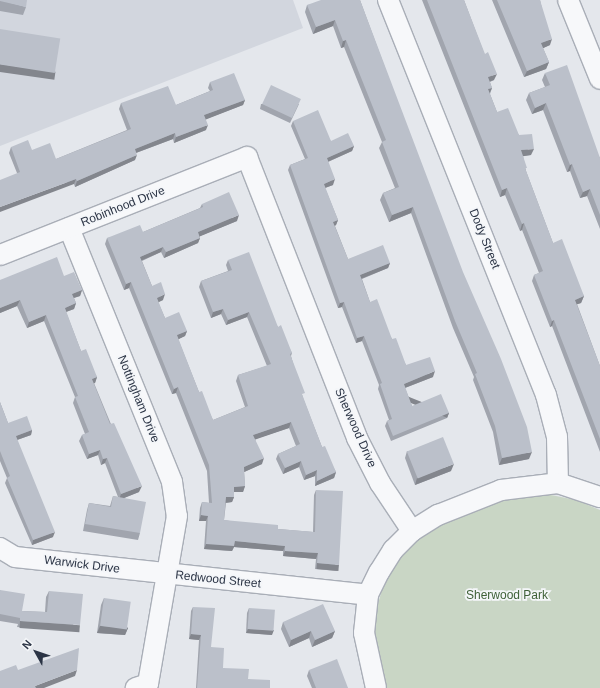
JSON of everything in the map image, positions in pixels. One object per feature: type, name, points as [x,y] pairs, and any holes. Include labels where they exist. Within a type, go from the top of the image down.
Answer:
[{"type":"street","name":"Dody Street","points":[[388,0],[546,395],[557,437],[558,484]]},
{"type":"street","points":[[568,0],[600,80]]},
{"type":"street","name":"Robinhood Drive","points":[[0,255],[247,157]]},
{"type":"street","name":"Sherwood Drive","points":[[247,157],[357,438],[380,483],[412,531]]},
{"type":"street","name":"Nottingham Drive","points":[[70,228],[172,482],[177,516],[166,575]]},
{"type":"street","points":[[376,688],[364,633],[368,595],[379,572],[393,550],[412,531],[438,515],[501,490],[558,484],[600,496]]},
{"type":"street","name":"Warwick Drive","points":[[0,548],[15,557],[166,575]]},
{"type":"street","name":"Redwood Street","points":[[136,688],[148,684],[166,575],[368,595]]},
{"type":"shaded area","points":[[0,0],[293,0],[303,28],[0,146]]},
{"type":"green space","name":"Sherwood Park","points":[[527,495],[551,495],[576,500],[600,510],[600,688],[387,688],[378,662],[374,636],[376,611],[383,586],[395,563],[411,545],[430,530],[452,518],[501,500]]},
{"type":"building","points":[[0,0],[27,0],[26,7]]},
{"type":"building","points":[[321,0],[360,0],[463,272],[501,359],[527,427],[532,452],[502,458],[495,426],[475,374],[477,373],[455,321],[413,207],[392,215],[383,193],[399,187],[382,142],[386,140],[346,40],[343,41],[335,20],[316,27],[307,5]]},
{"type":"building","points":[[427,0],[464,0],[485,54],[488,52],[497,74],[488,77],[492,88],[488,89],[497,112],[508,108],[519,135],[532,134],[534,149],[521,150],[527,168],[525,168],[553,243],[562,239],[584,296],[575,300],[600,366],[600,439],[554,320],[552,321],[534,275],[543,271],[524,223],[522,224],[507,188],[502,190]]},
{"type":"building","points":[[497,0],[540,0],[552,39],[541,43],[549,62],[527,71]]},
{"type":"building","points":[[0,29],[60,39],[55,73],[0,64]]},
{"type":"building","points":[[567,65],[600,158],[600,215],[590,189],[583,192],[572,164],[570,165],[546,103],[535,108],[529,93],[550,85],[545,73]]},
{"type":"building","points":[[234,73],[245,100],[204,115],[208,125],[176,137],[175,133],[135,149],[137,155],[77,181],[76,179],[0,207],[0,180],[20,172],[11,147],[28,140],[32,150],[50,143],[56,159],[131,129],[121,103],[168,86],[176,105],[213,90],[210,82]]},
{"type":"building","points":[[271,85],[301,99],[292,118],[262,104]]},
{"type":"building","points":[[318,110],[331,141],[348,133],[354,146],[327,158],[335,179],[324,184],[338,220],[333,222],[348,259],[383,245],[390,263],[360,275],[370,302],[377,299],[392,339],[396,338],[406,365],[430,357],[435,371],[404,384],[412,406],[441,394],[449,413],[393,436],[387,421],[392,419],[380,384],[382,383],[364,336],[357,338],[344,302],[340,303],[290,165],[308,158],[293,121]]},
{"type":"building","points":[[229,192],[239,215],[198,232],[200,238],[166,252],[163,247],[140,257],[152,286],[161,282],[165,294],[157,298],[165,318],[179,312],[187,331],[177,335],[199,392],[202,391],[213,420],[248,406],[238,375],[271,364],[249,312],[228,320],[223,309],[213,312],[201,281],[232,270],[228,260],[249,252],[278,327],[281,325],[292,353],[290,354],[305,393],[302,394],[322,447],[325,446],[336,472],[317,481],[317,470],[306,475],[301,461],[285,468],[278,454],[300,444],[291,422],[253,435],[264,458],[244,467],[245,486],[234,487],[234,497],[226,497],[224,520],[278,525],[278,529],[315,532],[316,490],[343,491],[339,565],[317,563],[318,553],[285,551],[285,546],[235,541],[234,546],[206,544],[208,516],[201,515],[202,502],[212,503],[209,465],[178,387],[174,389],[131,282],[126,284],[107,238],[140,225],[143,232],[203,207],[202,204]]},
{"type":"building","points":[[57,257],[64,276],[74,272],[82,290],[72,294],[76,303],[65,308],[81,351],[86,349],[97,377],[92,379],[110,424],[114,423],[142,486],[121,494],[107,458],[103,459],[100,450],[89,454],[82,435],[89,432],[75,397],[78,396],[46,315],[29,322],[20,300],[0,308],[0,280]]},
{"type":"building","points":[[0,402],[8,423],[27,416],[32,430],[16,436],[55,532],[33,540],[7,478],[10,476],[0,451]]},
{"type":"building","points":[[443,437],[454,464],[418,478],[407,452]]},
{"type":"building","points":[[113,496],[146,502],[140,533],[85,524],[89,503],[111,507]]},
{"type":"building","points":[[0,590],[25,594],[22,611],[47,612],[49,591],[83,594],[80,625],[20,621],[20,618],[0,614]]},
{"type":"building","points":[[104,598],[131,602],[127,629],[100,626]]},
{"type":"building","points":[[323,604],[335,631],[315,640],[311,631],[291,640],[283,622]]},
{"type":"building","points":[[193,607],[215,608],[211,647],[224,648],[223,668],[249,669],[248,679],[270,680],[270,688],[197,688],[201,635],[191,634]]},
{"type":"building","points":[[249,608],[275,610],[273,631],[248,629]]},
{"type":"building","points":[[79,648],[77,670],[35,686],[36,688],[0,688],[0,671],[16,665],[18,670]]},
{"type":"building","points":[[337,659],[348,688],[316,688],[309,670]]}]
